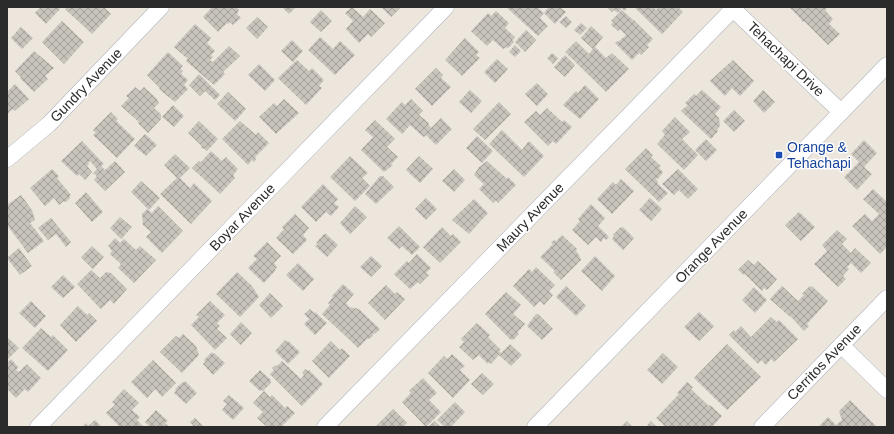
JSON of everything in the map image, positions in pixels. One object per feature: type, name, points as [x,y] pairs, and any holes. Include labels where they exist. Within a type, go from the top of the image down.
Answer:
[{"type":"street","name":"Gundry Avenue","points":[[7,159],[49,124],[161,7]]},
{"type":"street","name":"Boyar Avenue","points":[[38,427],[446,7]]},
{"type":"street","name":"Tehachapi Drive","points":[[733,8],[841,112]]},
{"type":"street","name":"Maury Avenue","points":[[325,427],[733,8]]},
{"type":"street","name":"Orange Avenue","points":[[535,427],[887,65]]},
{"type":"street","name":"Cerritos Avenue","points":[[762,427],[887,298]]},
{"type":"street","points":[[841,345],[887,390]]},
{"type":"building","points":[[41,7],[58,7],[60,9],[46,24],[35,13]]},
{"type":"building","points":[[67,7],[100,7],[102,9],[104,7],[111,14],[92,34],[65,9]]},
{"type":"building","points":[[212,7],[236,7],[239,10],[237,14],[241,18],[233,25],[230,22],[228,24],[227,23],[218,32],[203,17]]},
{"type":"building","points":[[282,7],[296,7],[289,14]]},
{"type":"building","points":[[352,7],[363,17],[370,9],[385,23],[371,37],[368,34],[359,43],[346,29],[353,21],[345,13]]},
{"type":"building","points":[[381,7],[401,7],[391,17]]},
{"type":"building","points":[[506,7],[537,7],[544,13],[540,18],[548,26],[538,36]]},
{"type":"building","points":[[549,7],[560,7],[566,12],[555,24],[544,13]]},
{"type":"building","points":[[607,7],[628,7],[624,11],[622,8],[618,13],[614,10],[612,12]]},
{"type":"building","points":[[634,7],[654,7],[656,10],[658,7],[678,7],[683,12],[662,34]]},
{"type":"building","points":[[789,7],[828,7],[825,10],[833,19],[829,24],[840,34],[828,45]]},
{"type":"building","points":[[321,10],[332,21],[321,32],[310,22]]},
{"type":"building","points":[[622,10],[653,39],[647,45],[649,47],[641,55],[639,53],[632,60],[615,43],[626,35],[620,29],[618,31],[611,25],[613,22],[611,21]]},
{"type":"building","points":[[496,11],[509,23],[505,28],[515,37],[512,40],[514,42],[508,48],[506,47],[503,49],[493,40],[487,46],[471,31],[488,13],[491,16]]},
{"type":"building","points":[[566,16],[572,22],[566,28],[559,22]]},
{"type":"building","points":[[257,17],[268,27],[257,39],[246,28]]},
{"type":"building","points":[[62,21],[84,42],[64,64],[42,42]]},
{"type":"building","points":[[581,23],[587,28],[580,35],[574,30]]},
{"type":"building","points":[[195,24],[211,38],[207,43],[215,51],[211,55],[213,57],[210,60],[213,62],[229,46],[240,56],[223,72],[225,74],[214,85],[186,61],[188,59],[174,47]]},
{"type":"building","points":[[591,26],[603,37],[595,47],[606,58],[612,53],[629,69],[606,92],[565,52],[576,41],[589,54],[593,49],[581,38]]},
{"type":"building","points":[[21,27],[33,38],[22,49],[11,38]]},
{"type":"building","points":[[526,30],[536,40],[525,52],[515,42]]},
{"type":"building","points":[[320,37],[333,49],[340,41],[355,55],[335,75],[308,50]]},
{"type":"building","points":[[465,38],[479,52],[476,55],[480,58],[462,76],[445,60]]},
{"type":"building","points":[[292,40],[303,51],[293,62],[281,51]]},
{"type":"building","points":[[515,45],[521,51],[515,57],[509,52]]},
{"type":"building","points":[[34,51],[54,68],[45,76],[48,79],[34,92],[15,71]]},
{"type":"building","points":[[168,52],[183,66],[180,69],[183,71],[181,74],[188,80],[184,85],[188,89],[175,102],[159,89],[160,88],[147,75]]},
{"type":"building","points":[[552,53],[558,58],[553,64],[547,58]]},
{"type":"building","points":[[565,55],[575,65],[565,77],[554,67]]},
{"type":"building","points":[[497,59],[508,69],[495,83],[484,72]]},
{"type":"building","points":[[297,60],[309,71],[312,68],[324,80],[319,86],[322,88],[306,105],[278,78]]},
{"type":"building","points":[[733,60],[754,81],[740,96],[732,88],[725,96],[710,81]]},
{"type":"building","points":[[259,64],[275,80],[265,91],[248,75]]},
{"type":"building","points":[[436,68],[443,75],[441,78],[451,87],[432,106],[415,89]]},
{"type":"building","points":[[199,74],[220,95],[215,100],[205,91],[200,96],[189,85]]},
{"type":"building","points":[[537,83],[548,94],[537,106],[525,94]]},
{"type":"building","points":[[15,84],[29,99],[15,111],[13,109],[7,114],[7,92]]},
{"type":"building","points":[[585,85],[599,99],[580,119],[563,105],[576,91],[578,93]]},
{"type":"building","points":[[135,87],[140,91],[144,87],[156,98],[159,103],[154,108],[161,114],[161,119],[148,133],[138,123],[139,122],[121,106],[129,98],[126,96]]},
{"type":"building","points":[[470,90],[482,101],[471,113],[459,102]]},
{"type":"building","points":[[702,90],[721,107],[715,114],[719,118],[720,126],[717,130],[718,131],[711,139],[681,111],[688,105],[685,103],[694,94],[696,96]]},
{"type":"building","points":[[763,90],[775,102],[764,113],[753,101]]},
{"type":"building","points":[[228,92],[246,109],[235,121],[217,104]]},
{"type":"building","points":[[284,99],[299,113],[276,134],[259,117],[274,103],[277,106]]},
{"type":"building","points":[[411,99],[423,111],[419,115],[429,123],[428,124],[431,128],[441,118],[452,129],[436,145],[426,135],[424,137],[410,125],[402,134],[386,119],[402,102],[405,105]]},
{"type":"building","points":[[499,102],[511,114],[485,140],[473,129]]},
{"type":"building","points":[[173,105],[184,116],[174,127],[162,117]]},
{"type":"building","points":[[547,108],[562,122],[564,120],[572,127],[556,144],[553,141],[548,146],[524,122],[536,111],[540,115]]},
{"type":"building","points":[[734,110],[745,121],[734,132],[723,121]]},
{"type":"building","points":[[111,112],[118,119],[116,121],[135,139],[117,158],[93,135],[96,133],[93,130]]},
{"type":"building","points":[[675,117],[690,132],[682,139],[698,155],[684,170],[657,144],[665,135],[662,131]]},
{"type":"building","points":[[375,120],[395,139],[387,147],[398,157],[391,164],[393,165],[384,172],[361,150],[373,137],[365,130]]},
{"type":"building","points":[[199,121],[218,139],[207,151],[204,148],[203,149],[201,147],[202,146],[188,133]]},
{"type":"building","points":[[240,121],[256,135],[258,132],[269,143],[255,157],[256,159],[254,162],[252,160],[248,165],[222,139]]},
{"type":"building","points":[[502,130],[522,150],[528,142],[530,142],[544,156],[524,177],[489,144]]},
{"type":"building","points":[[145,134],[157,145],[146,156],[134,146]]},
{"type":"building","points":[[477,136],[493,151],[482,163],[466,148]]},
{"type":"building","points":[[706,139],[717,150],[706,161],[695,150]]},
{"type":"building","points":[[864,140],[877,153],[864,167],[872,174],[857,190],[844,177],[859,162],[851,154]]},
{"type":"building","points":[[82,141],[104,164],[101,166],[105,170],[115,161],[125,172],[105,191],[94,180],[97,176],[93,173],[97,169],[90,161],[87,166],[92,172],[85,180],[79,174],[77,176],[61,161]]},
{"type":"building","points":[[646,148],[653,155],[651,157],[661,166],[659,168],[663,172],[658,179],[656,179],[658,182],[657,183],[668,193],[659,202],[625,169]]},
{"type":"building","points":[[211,151],[222,161],[226,157],[238,169],[233,175],[235,178],[220,194],[192,168],[199,161],[201,162]]},
{"type":"building","points":[[175,154],[190,168],[180,178],[190,188],[194,183],[212,201],[191,224],[160,194],[177,178],[164,165]]},
{"type":"building","points":[[350,156],[368,173],[362,178],[370,186],[355,201],[330,177]]},
{"type":"building","points":[[419,156],[433,169],[420,183],[406,170]]},
{"type":"building","points":[[487,161],[516,185],[498,203],[496,200],[493,203],[479,189],[484,184],[474,175],[479,167]]},
{"type":"building","points":[[52,169],[59,176],[57,178],[71,195],[66,202],[64,201],[59,205],[54,198],[45,206],[30,188]]},
{"type":"building","points":[[454,169],[465,180],[454,192],[442,181]]},
{"type":"building","points":[[678,169],[698,189],[688,199],[679,190],[674,195],[662,184]]},
{"type":"building","points":[[380,176],[383,176],[394,187],[376,204],[365,194]]},
{"type":"building","points":[[621,179],[634,191],[612,214],[597,199],[613,182],[616,185]]},
{"type":"building","points":[[141,181],[160,198],[149,210],[131,192]]},
{"type":"building","points":[[323,184],[338,199],[334,203],[339,207],[331,216],[326,212],[316,222],[301,207]]},
{"type":"building","points":[[873,189],[887,202],[887,247],[880,254],[852,226],[865,214],[872,221],[879,214],[863,199]]},
{"type":"building","points":[[86,192],[103,212],[92,222],[75,203]]},
{"type":"building","points":[[21,195],[32,210],[35,220],[30,223],[44,241],[28,253],[7,225],[7,205]]},
{"type":"building","points":[[426,198],[437,209],[426,220],[415,209]]},
{"type":"building","points":[[650,198],[662,209],[651,221],[639,210]]},
{"type":"building","points":[[474,199],[488,213],[469,234],[452,220]]},
{"type":"building","points":[[591,204],[605,218],[598,226],[609,237],[606,240],[604,238],[601,242],[596,237],[588,245],[572,230],[580,221],[578,219]]},
{"type":"building","points":[[158,206],[183,231],[162,253],[146,237],[151,232],[143,225],[142,214],[147,209],[152,213]]},
{"type":"building","points":[[355,206],[367,217],[350,234],[340,223]]},
{"type":"building","points":[[799,212],[815,227],[801,241],[785,225]]},
{"type":"building","points":[[295,214],[309,228],[303,235],[307,240],[293,254],[276,238],[284,229],[282,227]]},
{"type":"building","points":[[120,217],[132,227],[121,239],[110,228]]},
{"type":"building","points":[[51,218],[71,242],[66,247],[56,234],[48,240],[38,228]]},
{"type":"building","points":[[399,226],[420,247],[412,255],[402,246],[399,249],[387,238]]},
{"type":"building","points":[[442,227],[451,236],[453,234],[461,242],[440,263],[423,247]]},
{"type":"building","points":[[621,227],[623,227],[634,238],[623,250],[612,239],[614,236],[613,235]]},
{"type":"building","points":[[837,230],[847,239],[842,244],[851,253],[855,248],[871,263],[861,273],[851,263],[847,267],[849,269],[843,276],[846,279],[838,287],[814,264],[827,251],[822,245]]},
{"type":"building","points":[[324,234],[326,234],[338,245],[327,257],[315,246]]},
{"type":"building","points":[[562,235],[577,249],[576,251],[581,260],[561,280],[553,272],[555,271],[540,257],[553,244],[551,243],[554,240],[556,241]]},
{"type":"building","points":[[115,238],[120,243],[124,239],[136,250],[140,246],[156,260],[134,283],[118,268],[121,264],[110,254],[112,251],[108,246]]},
{"type":"building","points":[[267,242],[281,256],[274,263],[277,267],[275,269],[276,270],[264,283],[248,268],[257,259],[253,256]]},
{"type":"building","points":[[92,246],[104,257],[93,269],[81,257]]},
{"type":"building","points":[[19,248],[32,266],[20,275],[7,258]]},
{"type":"building","points":[[417,254],[431,268],[426,273],[429,275],[420,284],[418,282],[410,289],[394,274],[407,261],[409,263]]},
{"type":"building","points":[[371,256],[382,266],[371,277],[360,267]]},
{"type":"building","points":[[595,256],[615,276],[602,291],[581,271]]},
{"type":"building","points":[[748,260],[754,265],[758,261],[777,279],[767,290],[764,288],[762,291],[745,274],[744,275],[738,270]]},
{"type":"building","points":[[298,263],[314,279],[303,291],[286,275]]},
{"type":"building","points":[[536,267],[555,285],[549,291],[553,295],[544,305],[540,301],[534,307],[513,286],[529,269],[532,272]]},
{"type":"building","points":[[91,270],[100,278],[106,272],[111,273],[127,289],[114,304],[110,300],[101,309],[77,284]]},
{"type":"building","points":[[237,272],[252,286],[259,297],[240,317],[216,294]]},
{"type":"building","points":[[63,275],[75,287],[63,298],[51,287]]},
{"type":"building","points":[[343,284],[354,294],[346,303],[349,307],[359,309],[380,329],[375,334],[373,333],[373,336],[367,339],[358,348],[322,314],[330,305],[328,303],[333,297],[332,296]]},
{"type":"building","points":[[386,285],[395,294],[397,292],[405,299],[385,320],[368,303]]},
{"type":"building","points":[[566,286],[586,306],[576,316],[556,297]]},
{"type":"building","points":[[782,286],[798,301],[804,295],[802,294],[810,286],[812,286],[828,301],[807,324],[809,326],[804,331],[790,316],[770,299]]},
{"type":"building","points":[[754,287],[767,300],[755,313],[742,300]]},
{"type":"building","points":[[506,292],[521,305],[513,314],[525,324],[513,340],[511,340],[485,314]]},
{"type":"building","points":[[270,293],[283,306],[271,318],[259,305]]},
{"type":"building","points":[[31,301],[46,316],[35,328],[19,313]]},
{"type":"building","points":[[210,301],[225,315],[217,323],[220,326],[217,329],[227,338],[215,350],[191,325],[199,317],[196,315]]},
{"type":"building","points":[[78,306],[87,315],[89,313],[97,321],[76,342],[60,325]]},
{"type":"building","points":[[310,309],[327,323],[315,335],[304,324],[309,319],[304,314]]},
{"type":"building","points":[[699,312],[714,326],[699,341],[684,327]]},
{"type":"building","points":[[536,314],[538,314],[553,329],[542,340],[527,326]]},
{"type":"building","points":[[771,317],[777,322],[779,320],[798,339],[774,362],[771,359],[766,365],[761,360],[758,364],[729,335],[741,326],[751,337]]},
{"type":"building","points":[[241,322],[252,333],[241,345],[230,334]]},
{"type":"building","points":[[477,323],[490,335],[488,337],[501,350],[499,351],[501,353],[510,344],[522,355],[511,366],[499,355],[491,364],[489,362],[488,364],[479,355],[473,360],[459,347],[464,342],[461,339]]},
{"type":"building","points":[[41,328],[51,337],[53,335],[68,350],[48,371],[22,348]]},
{"type":"building","points":[[183,334],[196,346],[199,355],[182,373],[160,352],[176,336],[179,338]]},
{"type":"building","points":[[7,337],[19,348],[7,360]]},
{"type":"building","points":[[285,340],[300,352],[288,364],[275,351]]},
{"type":"building","points":[[331,341],[340,350],[342,348],[350,356],[329,378],[312,361]]},
{"type":"building","points":[[727,344],[761,377],[727,410],[694,378]]},
{"type":"building","points":[[212,352],[225,363],[213,375],[203,364],[205,362],[204,360]]},
{"type":"building","points":[[663,353],[678,367],[662,384],[647,370]]},
{"type":"building","points":[[452,354],[465,366],[460,370],[470,380],[453,398],[428,373],[444,356],[447,359]]},
{"type":"building","points":[[11,359],[18,367],[16,370],[19,372],[27,364],[41,378],[28,392],[25,389],[16,398],[7,389],[7,363]]},
{"type":"building","points":[[153,360],[176,383],[162,397],[155,389],[147,398],[131,382]]},
{"type":"building","points":[[282,361],[301,379],[304,375],[302,373],[305,369],[308,371],[309,370],[323,384],[302,406],[270,374],[274,370],[272,368],[276,365],[277,366]]},
{"type":"building","points":[[260,370],[271,380],[271,383],[263,391],[260,391],[249,381]]},
{"type":"building","points":[[482,373],[494,384],[483,395],[471,384]]},
{"type":"building","points":[[423,378],[437,393],[429,400],[441,412],[426,427],[402,402],[411,393],[409,391]]},
{"type":"building","points":[[185,381],[197,393],[186,404],[174,393],[176,391],[175,389]]},
{"type":"building","points":[[687,382],[693,387],[691,389],[722,416],[712,427],[666,427],[656,418],[679,394],[677,393]]},
{"type":"building","points":[[124,389],[139,403],[132,410],[140,417],[137,420],[144,427],[120,427],[106,413],[115,405],[112,402]]},
{"type":"building","points":[[264,391],[270,397],[272,395],[285,408],[287,406],[295,413],[281,427],[267,427],[257,418],[263,412],[253,403]]},
{"type":"building","points":[[229,395],[244,408],[233,420],[222,410],[227,404],[223,401]]},
{"type":"building","points":[[850,400],[877,427],[819,426],[828,417],[836,425],[842,420],[839,411]]},
{"type":"building","points":[[455,402],[465,412],[451,427],[445,427],[437,420]]},
{"type":"building","points":[[393,409],[407,423],[403,427],[375,427]]},
{"type":"building","points":[[156,410],[168,421],[165,423],[170,427],[150,427],[145,422]]},
{"type":"building","points":[[195,418],[204,427],[192,427],[193,425],[190,422]]},
{"type":"building","points":[[95,420],[102,427],[82,427],[86,423],[88,426]]},
{"type":"building","points":[[435,421],[441,427],[429,426]]},
{"type":"building","points":[[627,421],[633,427],[621,427]]},
{"type":"building","points":[[651,421],[657,427],[646,427]]},
{"type":"place","name":"Orange & Tehachapi","points":[[779,155]]}]
